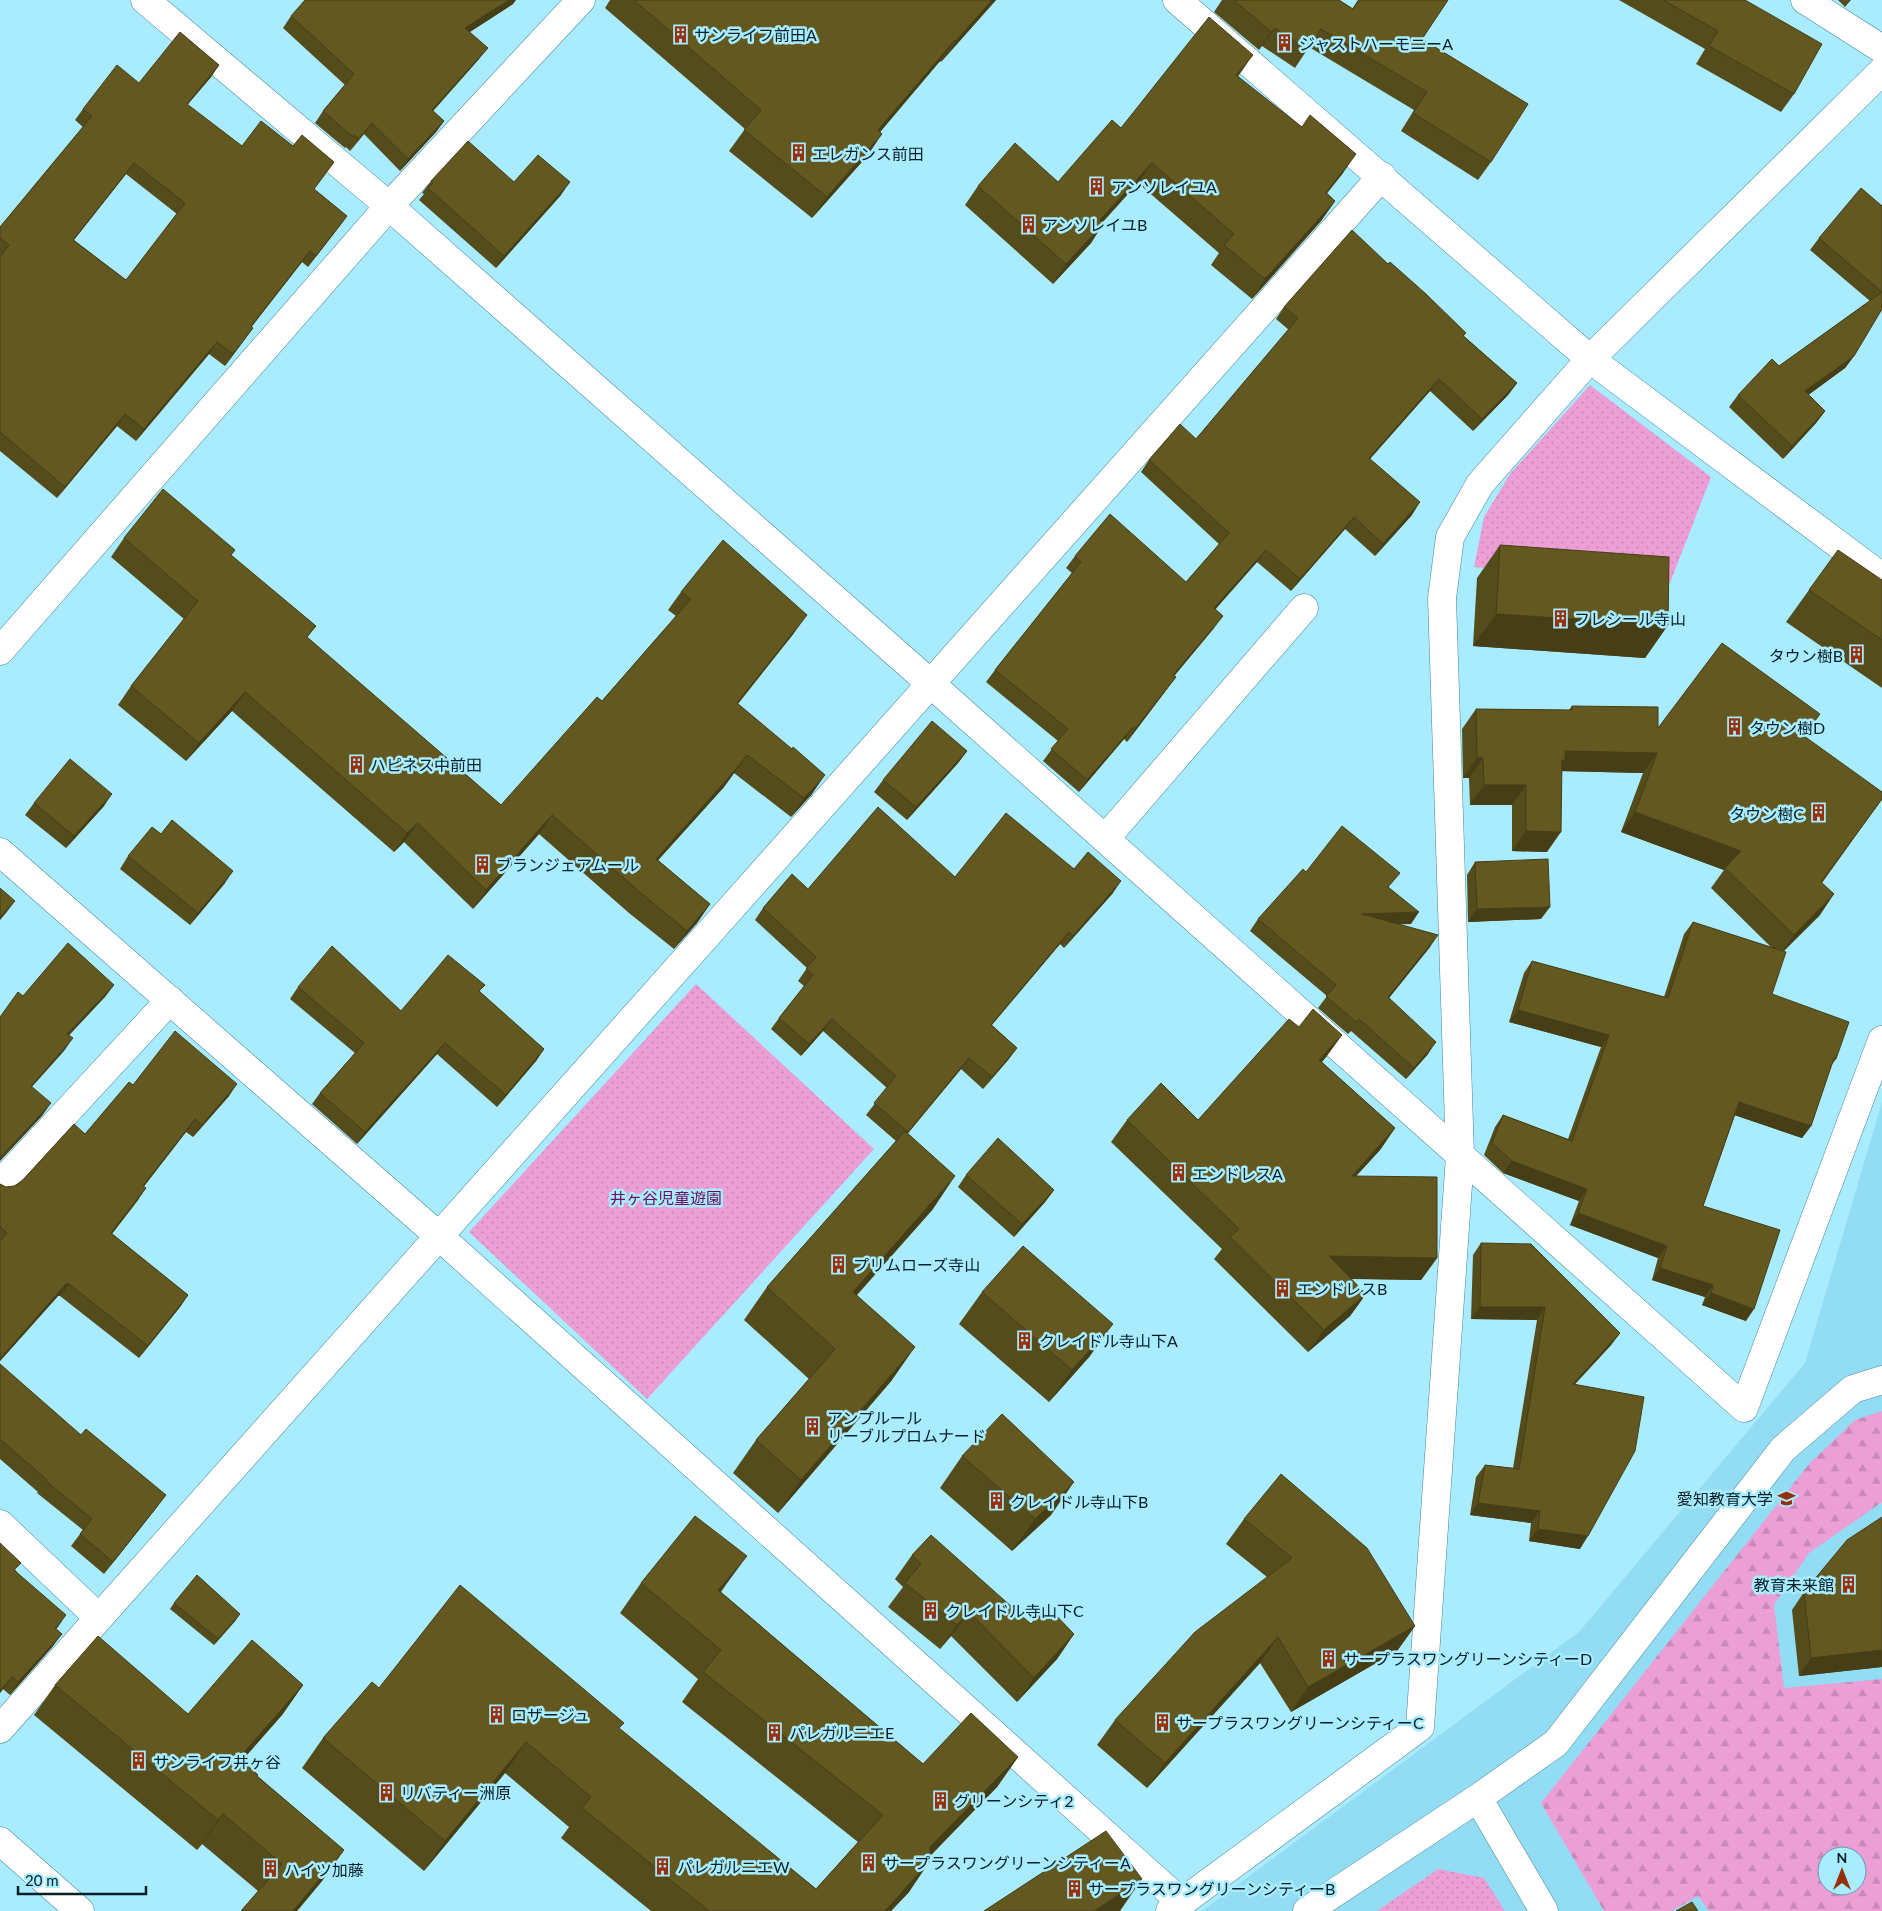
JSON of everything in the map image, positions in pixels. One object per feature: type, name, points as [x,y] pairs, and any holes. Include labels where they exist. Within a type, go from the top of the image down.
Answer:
[{"type":"street","points":[[145,0],[389,206],[930,683],[1744,1408],[1882,1040]]},
{"type":"street","points":[[0,651],[389,206],[581,0]]},
{"type":"street","points":[[1177,0],[1590,358],[1882,577]]},
{"type":"street","points":[[1805,0],[1882,49]]},
{"type":"street","points":[[0,852],[440,1236],[1176,1907],[1420,1727],[1460,1156],[1442,598],[1450,537],[1480,484],[1590,358],[1882,71]]},
{"type":"street","points":[[0,1729],[1382,176]]},
{"type":"street","points":[[1105,839],[1304,608]]},
{"type":"street","points":[[0,1184],[170,1000]]},
{"type":"street","points":[[1307,1911],[1478,1798],[1556,1743],[1783,1449],[1853,1389],[1882,1380]]},
{"type":"street","points":[[0,1524],[99,1618]]},
{"type":"street","points":[[1478,1798],[1544,1911]]},
{"type":"street","points":[[0,1840],[80,1911]]},
{"type":"shaded area","name":"愛知教育大学","points":[[1882,1102],[1882,1911],[1202,1911],[1579,1632],[1805,1363]]},
{"type":"green space","points":[[1590,385],[1711,477],[1670,583],[1474,567],[1484,517],[1510,474]]},
{"type":"green space","name":"井ヶ谷児童遊園","points":[[696,984],[874,1149],[647,1399],[469,1232]]},
{"type":"green space","points":[[1882,1411],[1882,1502],[1809,1553],[1774,1605],[1784,1688],[1882,1679],[1882,1911],[1709,1911],[1698,1896],[1672,1911],[1604,1911],[1541,1803],[1809,1464],[1855,1420]]},
{"type":"green space","points":[[1438,1869],[1484,1878],[1505,1911],[1377,1911]]},
{"type":"building","points":[[305,0],[509,0],[465,28],[488,48],[432,110],[444,121],[408,159],[372,123],[359,139],[354,135],[353,137],[323,111],[354,74],[291,16]]},
{"type":"building","points":[[634,0],[992,0],[878,130],[882,134],[827,197],[744,130],[761,110]]},
{"type":"building","points":[[1234,0],[1339,0],[1353,9],[1359,0],[1448,0],[1422,39],[1528,104],[1491,162],[1413,113],[1427,92],[1321,29],[1307,50],[1275,28],[1271,32]]},
{"type":"building","points":[[1663,0],[1745,0],[1822,44],[1794,94],[1709,46],[1718,31]]},
{"type":"building","points":[[1209,17],[1253,55],[1236,75],[1302,127],[1310,115],[1356,154],[1326,193],[1335,201],[1265,279],[1224,245],[1234,234],[1152,163],[1100,220],[1104,223],[1066,264],[978,186],[1015,143],[1058,182],[1112,120],[1121,128]]},
{"type":"building","points":[[180,32],[219,65],[187,104],[242,146],[261,121],[293,146],[302,135],[334,162],[314,189],[347,216],[316,256],[310,251],[251,326],[253,328],[233,354],[217,342],[144,429],[125,414],[65,487],[0,432],[0,257],[9,245],[0,238],[0,227],[92,116],[83,109],[117,65],[139,83]],"holes":[[[134,163],[185,203],[126,280],[73,240]]]},
{"type":"building","points":[[468,141],[514,182],[538,155],[570,182],[504,256],[428,188],[433,183],[431,181]]},
{"type":"building","points":[[1861,188],[1882,206],[1882,292],[1819,238]]},
{"type":"building","points":[[1352,230],[1388,264],[1390,262],[1426,294],[1466,333],[1463,336],[1517,383],[1482,419],[1439,379],[1369,458],[1420,502],[1383,544],[1354,517],[1300,579],[1266,550],[1214,608],[1223,616],[1173,675],[1176,677],[1135,729],[1133,727],[1087,780],[1051,749],[1068,729],[995,670],[1081,562],[1075,556],[1110,514],[1186,582],[1229,533],[1149,460],[1180,424],[1196,439],[1298,318],[1284,307]]},
{"type":"building","points":[[1882,292],[1882,309],[1854,356],[1805,391],[1825,411],[1792,446],[1738,395],[1772,359],[1779,366]]},
{"type":"building","points":[[163,489],[235,550],[231,555],[316,626],[307,637],[501,805],[597,697],[602,701],[691,599],[681,592],[723,540],[807,615],[737,703],[825,775],[804,798],[747,755],[656,859],[710,904],[687,931],[552,815],[486,890],[418,823],[407,833],[245,692],[199,743],[131,686],[198,601],[124,538]]},
{"type":"building","points":[[1500,545],[1669,557],[1668,625],[1496,614]]},
{"type":"building","points":[[1838,550],[1882,580],[1882,640],[1809,590]]},
{"type":"building","points":[[1722,643],[1820,714],[1804,736],[1882,792],[1882,799],[1821,882],[1834,894],[1794,935],[1725,868],[1741,851],[1635,812],[1657,753],[1565,751],[1565,760],[1562,760],[1561,832],[1526,831],[1526,785],[1484,785],[1483,758],[1477,758],[1476,709],[1572,710],[1572,706],[1658,707],[1658,728]]},
{"type":"building","points":[[932,721],[967,751],[916,807],[883,780]]},
{"type":"building","points":[[70,759],[112,794],[74,836],[34,803]]},
{"type":"building","points":[[878,807],[955,877],[1006,813],[1074,869],[1088,852],[1121,881],[1073,936],[1069,932],[991,1025],[1017,1048],[992,1077],[969,1058],[908,1132],[874,1103],[896,1076],[832,1019],[809,1044],[779,1018],[813,975],[806,969],[816,957],[763,908],[792,874],[808,889]]},
{"type":"building","points":[[172,820],[233,871],[198,913],[128,856],[152,827],[161,834]]},
{"type":"building","points":[[1342,826],[1400,873],[1388,887],[1419,912],[1362,914],[1438,935],[1388,997],[1436,1042],[1414,1068],[1359,1019],[1356,1022],[1326,996],[1336,985],[1258,919],[1303,869],[1306,872]]},
{"type":"building","points":[[1548,859],[1550,907],[1477,909],[1475,862]]},
{"type":"building","points":[[0,888],[15,901],[0,917]]},
{"type":"building","points":[[1693,922],[1786,952],[1772,994],[1849,1022],[1836,1059],[1834,1058],[1811,1126],[1739,1102],[1703,1206],[1780,1230],[1754,1309],[1711,1293],[1713,1285],[1660,1268],[1667,1246],[1578,1213],[1587,1189],[1512,1161],[1492,1143],[1503,1115],[1572,1141],[1609,1035],[1518,1010],[1532,961],[1668,998]]},
{"type":"building","points":[[68,943],[114,985],[67,1034],[73,1038],[31,1086],[51,1103],[0,1158],[0,1017],[18,992],[23,996]]},
{"type":"building","points":[[332,946],[401,1011],[448,955],[485,985],[479,991],[544,1049],[506,1095],[445,1043],[365,1132],[320,1093],[364,1043],[298,987]]},
{"type":"building","points":[[1313,1009],[1342,1035],[1319,1060],[1395,1128],[1352,1176],[1437,1177],[1437,1258],[1329,1256],[1366,1294],[1324,1330],[1230,1237],[1239,1229],[1127,1120],[1161,1083],[1198,1120],[1289,1019],[1299,1027]]},
{"type":"building","points":[[175,1031],[237,1084],[202,1125],[195,1119],[143,1186],[146,1188],[111,1233],[188,1295],[148,1346],[69,1284],[66,1284],[0,1359],[0,1241],[7,1233],[0,1227],[0,1184],[6,1187],[20,1183],[74,1124],[85,1134],[129,1082],[133,1085]]},
{"type":"building","points":[[905,1131],[955,1176],[853,1292],[915,1347],[801,1480],[756,1440],[835,1349],[767,1287]]},
{"type":"building","points":[[998,1138],[1054,1190],[1022,1224],[966,1175]]},
{"type":"building","points":[[1481,1243],[1531,1244],[1620,1333],[1573,1384],[1644,1397],[1635,1451],[1588,1536],[1538,1529],[1540,1511],[1478,1503],[1485,1465],[1519,1469],[1545,1307],[1480,1307]]},
{"type":"building","points":[[1023,1246],[1113,1324],[1072,1370],[982,1292]]},
{"type":"building","points":[[0,1364],[81,1435],[86,1429],[166,1495],[113,1562],[80,1534],[92,1519],[46,1481],[0,1439]]},
{"type":"building","points":[[1002,1414],[1074,1482],[1035,1519],[962,1456]]},
{"type":"building","points":[[1281,1474],[1367,1548],[1415,1626],[1308,1687],[1278,1637],[1165,1763],[1115,1720],[1195,1632],[1292,1558],[1244,1519]]},
{"type":"building","points":[[695,1516],[747,1556],[718,1590],[923,1764],[971,1713],[1018,1757],[930,1847],[930,1861],[885,1911],[709,1911],[582,1808],[591,1797],[526,1742],[445,1841],[323,1738],[372,1682],[379,1688],[460,1585],[624,1723],[619,1728],[816,1889],[883,1815],[703,1672],[721,1650],[641,1583]]},
{"type":"building","name":"教育未来館","points":[[1882,1517],[1882,1650],[1811,1658],[1804,1592],[1847,1540]]},
{"type":"building","points":[[931,1535],[1031,1624],[1047,1606],[1074,1634],[1034,1678],[969,1612],[957,1625],[905,1583],[921,1564],[912,1555]]},
{"type":"building","points":[[0,1543],[21,1563],[14,1570],[66,1615],[55,1628],[62,1634],[18,1682],[12,1677],[0,1691]]},
{"type":"building","points":[[197,1575],[240,1614],[218,1639],[174,1603]]},
{"type":"building","points":[[98,1636],[188,1714],[252,1640],[303,1685],[239,1758],[257,1776],[344,1850],[293,1911],[241,1911],[282,1864],[223,1814],[218,1820],[55,1685]]},
{"type":"building","points":[[1106,1831],[1142,1879],[1094,1911],[984,1911]]},
{"type":"building","points":[[1692,1902],[1698,1911],[1676,1911]]},
{"type":"place","name":"サンライフ前田A","points":[[680,34]]},
{"type":"place","name":"ジャストハーモニーA","points":[[1285,43]]},
{"type":"place","name":"エレガンス前田","points":[[798,153]]},
{"type":"place","name":"アンソレイユA","points":[[1097,186]]},
{"type":"place","name":"アンソレイユB","points":[[1028,224]]},
{"type":"place","name":"フレシール寺山","points":[[1560,618]]},
{"type":"place","name":"タウン樹B","points":[[1857,655]]},
{"type":"place","name":"タウン樹D","points":[[1735,727]]},
{"type":"place","name":"ハピネス中前田","points":[[356,764]]},
{"type":"place","name":"タウン樹C","points":[[1818,813]]},
{"type":"place","name":"ブランジェアムール","points":[[482,864]]},
{"type":"place","name":"エンドレスA","points":[[1178,1173]]},
{"type":"place","name":"プリムローズ寺山","points":[[839,1264]]},
{"type":"place","name":"エンドレスB","points":[[1283,1288]]},
{"type":"place","name":"クレイドル寺山下A","points":[[1025,1340]]},
{"type":"place","name":"アンプルール リーブルプロムナード","points":[[813,1426]]},
{"type":"place","name":"愛知教育大学","points":[[1787,1498]]},
{"type":"place","name":"クレイドル寺山下B","points":[[996,1501]]},
{"type":"place","name":"教育未来館","points":[[1848,1584]]},
{"type":"place","name":"クレイドル寺山下C","points":[[931,1610]]},
{"type":"place","name":"サープラスワングリーンシティーD","points":[[1329,1658]]},
{"type":"place","name":"ロザージュ","points":[[497,1714]]},
{"type":"place","name":"サープラスワングリーンシティーC","points":[[1162,1722]]},
{"type":"place","name":"パレガルニエE","points":[[775,1732]]},
{"type":"place","name":"サンライフ井ヶ谷","points":[[139,1761]]},
{"type":"place","name":"リバティー洲原","points":[[386,1792]]},
{"type":"place","name":"グリーンシティ2","points":[[940,1800]]},
{"type":"place","name":"サープラスワングリーンシティーA","points":[[869,1862]]},
{"type":"place","name":"パレガルニエW","points":[[663,1866]]},
{"type":"place","name":"ハイツ加藤","points":[[270,1869]]},
{"type":"place","name":"サープラスワングリーンシティーB","points":[[1074,1888]]}]
